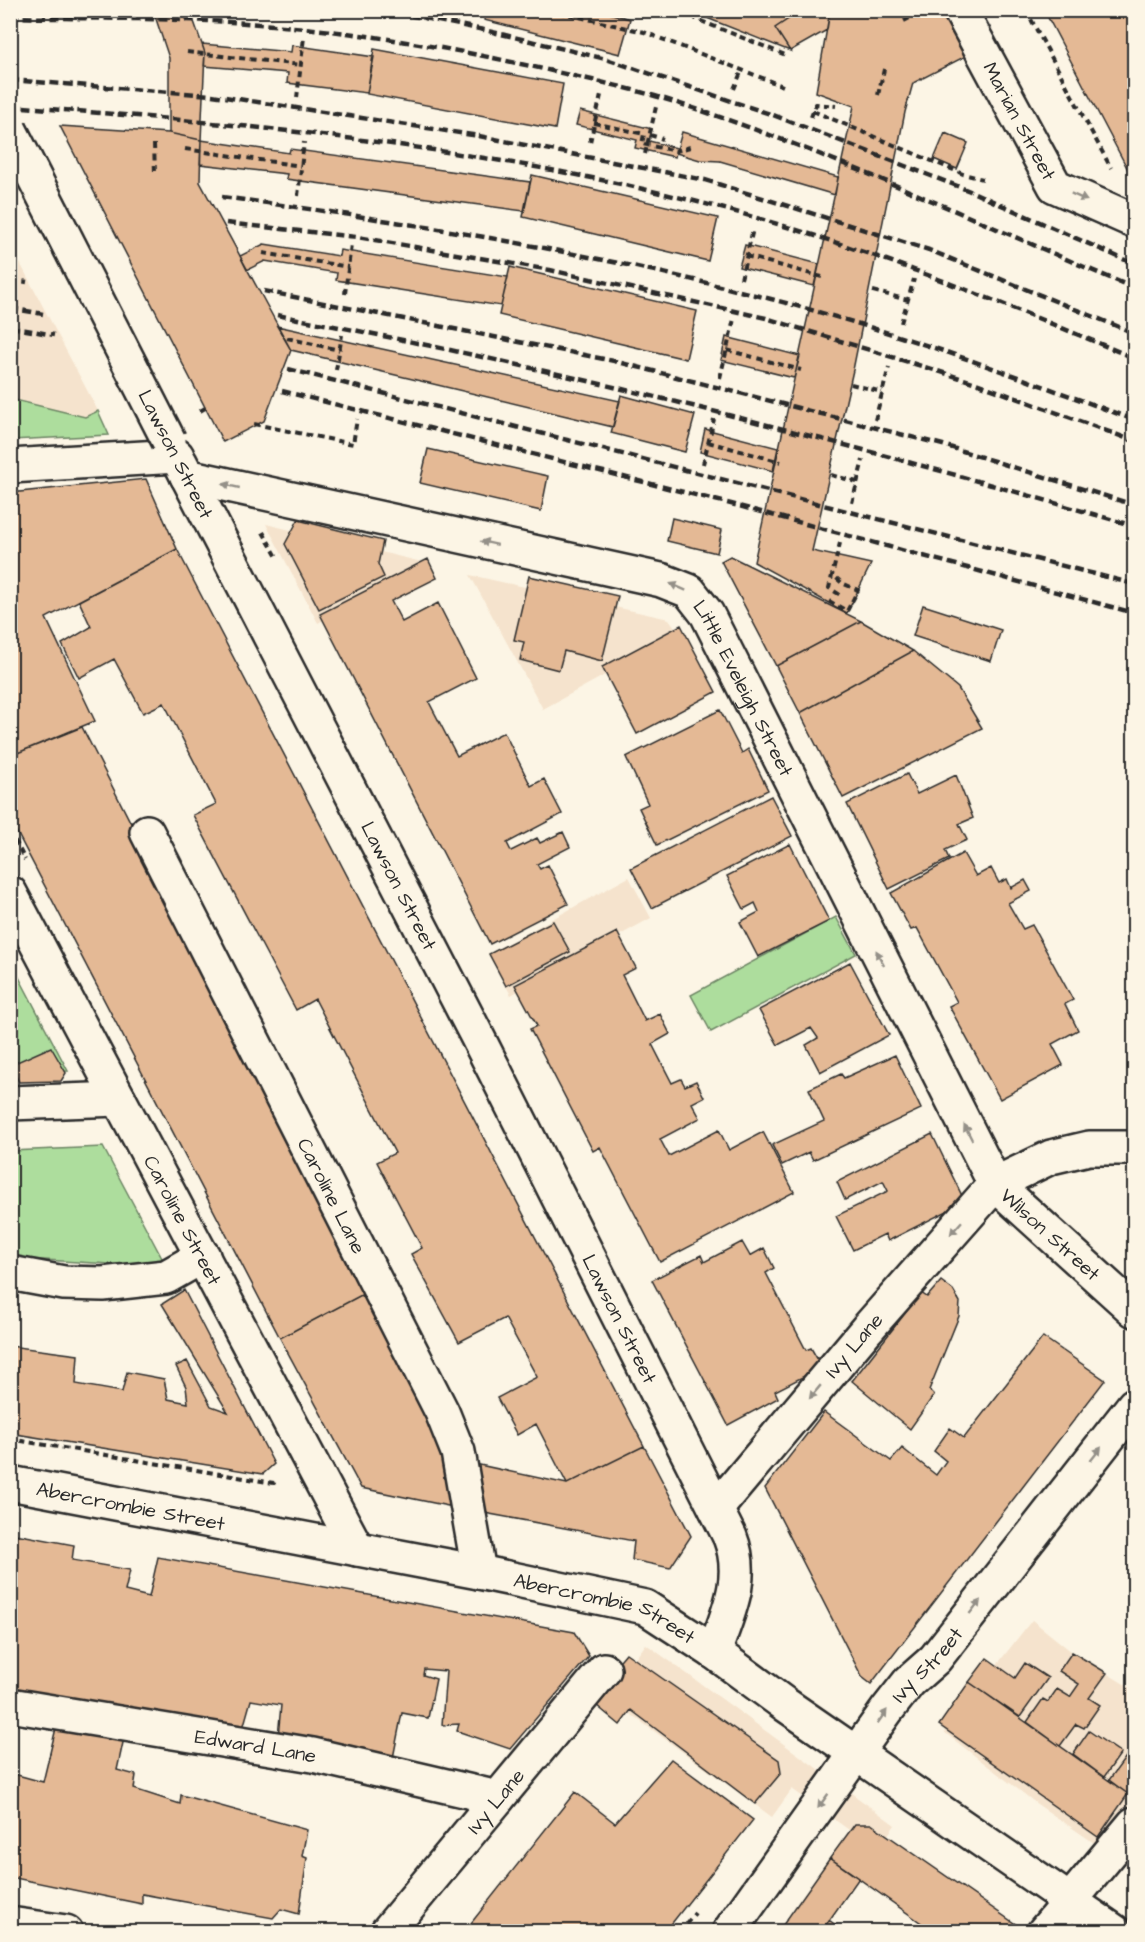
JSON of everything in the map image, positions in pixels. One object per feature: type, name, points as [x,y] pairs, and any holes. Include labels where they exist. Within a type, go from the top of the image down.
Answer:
[{"type":"street","name":"Marian Street","points":[[960,10],[1054,186],[1134,221]]},
{"type":"street","name":"Lawson Street","points":[[10,130],[477,1036],[736,1552],[738,1572],[735,1596],[714,1652]]},
{"type":"street","name":"Little Eveleigh Street","points":[[10,466],[178,458],[661,580],[689,591],[707,614],[995,1184]]},
{"type":"street","name":"Caroline Lane","points":[[147,832],[442,1412],[458,1452],[479,1572]]},
{"type":"street","name":"Caroline Street","points":[[10,893],[357,1549]]},
{"type":"street","points":[[10,1103],[119,1099]]},
{"type":"street","points":[[995,1184],[1051,1157],[1089,1148],[1134,1148]]},
{"type":"street","name":"Wilson Street","points":[[995,1184],[1134,1310]]},
{"type":"street","name":"Ivy Lane","points":[[716,1509],[867,1329],[995,1184]]},
{"type":"street","points":[[10,1274],[64,1283],[103,1284],[166,1277],[203,1256]]},
{"type":"street","name":"Ivy Street","points":[[729,1932],[909,1682],[935,1659],[1134,1405]]},
{"type":"street","name":"Abercrombie Street","points":[[10,1483],[479,1572],[645,1607],[714,1652],[1115,1932]]},
{"type":"street","name":"Ivy Lane","points":[[387,1932],[604,1670]]},
{"type":"street","name":"Edward Lane","points":[[10,1705],[313,1755],[498,1798]]},
{"type":"street","points":[[1044,1932],[1134,1824]]},
{"type":"street","points":[[10,1924],[66,1932]]},
{"type":"path","points":[[549,10],[644,32],[783,86]]},
{"type":"path","points":[[904,21],[924,10]]},
{"type":"path","points":[[1026,10],[1116,176]]},
{"type":"path","points":[[694,14],[696,19],[788,56]]},
{"type":"path","points":[[297,98],[304,37]]},
{"type":"path","points":[[187,52],[301,64]]},
{"type":"path","points":[[878,95],[885,65]]},
{"type":"path","points":[[734,88],[742,70]]},
{"type":"path","points":[[590,142],[602,92]]},
{"type":"path","points":[[811,117],[816,104],[836,106],[829,104]]},
{"type":"path","points":[[645,154],[656,107]]},
{"type":"path","points":[[813,111],[963,174],[984,179]]},
{"type":"path","points":[[594,123],[644,134],[642,144],[676,152],[690,147]]},
{"type":"path","points":[[650,135],[663,139]]},
{"type":"path","points":[[298,196],[304,142]]},
{"type":"path","points":[[154,144],[154,173]]},
{"type":"path","points":[[185,149],[301,166]]},
{"type":"path","points":[[741,279],[753,229]]},
{"type":"path","points":[[345,294],[351,244]]},
{"type":"path","points":[[263,253],[349,267]]},
{"type":"path","points":[[746,256],[822,277]]},
{"type":"path","points":[[901,323],[914,279]]},
{"type":"path","points":[[873,291],[908,300]]},
{"type":"path","points":[[720,378],[734,319]]},
{"type":"path","points":[[336,370],[342,335]]},
{"type":"path","points":[[287,338],[339,350]]},
{"type":"path","points":[[727,350],[801,370]]},
{"type":"path","points":[[875,420],[889,367]]},
{"type":"path","points":[[851,384],[882,392]]},
{"type":"path","points":[[200,411],[207,407]]},
{"type":"path","points":[[254,424],[353,444],[357,418]]},
{"type":"path","points":[[703,464],[714,418]]},
{"type":"path","points":[[708,442],[781,462]]},
{"type":"path","points":[[852,503],[863,460]]},
{"type":"path","points":[[831,475],[857,482]]},
{"type":"path","points":[[840,543],[829,588],[842,596]]},
{"type":"path","points":[[829,601],[847,611],[858,590],[842,583],[832,574]]},
{"type":"path","points":[[10,1439],[273,1483],[277,1475]]},
{"type":"shaded area","points":[[10,244],[98,411],[86,417],[11,400]]},
{"type":"shaded area","points":[[266,524],[430,564],[318,623]]},
{"type":"shaded area","points":[[470,575],[669,619],[680,634],[543,709]]},
{"type":"shaded area","points":[[629,877],[651,918],[511,995],[488,954]]},
{"type":"shaded area","points":[[1032,1620],[1072,1652],[1134,1690],[1134,1870],[1037,1804],[944,1732]]},
{"type":"shaded area","points":[[646,1644],[895,1825],[877,1850],[792,1789],[772,1817],[607,1697]]},
{"type":"green space","points":[[11,399],[85,417],[98,411],[109,435],[11,440]]},
{"type":"green space","points":[[836,917],[856,954],[711,1032],[691,995]]},
{"type":"green space","points":[[10,960],[68,1071],[11,1073]]},
{"type":"green space","points":[[103,1147],[164,1262],[111,1264],[11,1258],[10,1151]]},
{"type":"building","points":[[153,10],[190,10],[205,53],[201,140],[169,133],[169,58]]},
{"type":"building","points":[[486,10],[598,10],[630,19],[620,54],[484,20]]},
{"type":"building","points":[[712,10],[802,10],[775,28],[790,51],[702,16]]},
{"type":"building","points":[[802,10],[830,10],[827,30],[790,51],[775,28]]},
{"type":"building","points":[[830,10],[942,10],[966,56],[913,83],[905,112],[853,370],[812,551],[871,564],[847,613],[754,562],[854,106],[816,92]]},
{"type":"building","points":[[1044,10],[1134,10],[1134,181]]},
{"type":"building","points":[[202,44],[291,52],[292,45],[374,57],[367,93],[287,83],[288,73],[204,66],[205,53]]},
{"type":"building","points":[[374,49],[563,84],[555,129],[367,94]]},
{"type":"building","points":[[580,111],[652,129],[649,141],[677,148],[675,157],[635,148],[637,140],[576,125]]},
{"type":"building","points":[[60,126],[169,133],[201,140],[200,182],[291,350],[264,421],[223,442]]},
{"type":"building","points":[[682,132],[838,177],[835,195],[720,161],[700,160],[676,153]]},
{"type":"building","points":[[945,133],[968,143],[957,169],[934,159]]},
{"type":"building","points":[[201,140],[289,153],[290,149],[530,182],[524,211],[286,179],[287,174],[200,164]]},
{"type":"building","points":[[532,175],[718,218],[708,261],[523,217]]},
{"type":"building","points":[[264,244],[339,256],[340,250],[508,277],[501,306],[336,280],[337,273],[265,261],[247,270],[240,256]]},
{"type":"building","points":[[745,245],[819,264],[814,286],[739,267]]},
{"type":"building","points":[[510,267],[697,311],[686,359],[499,315]]},
{"type":"building","points":[[277,326],[620,401],[613,427],[291,350]]},
{"type":"building","points":[[726,337],[800,356],[794,378],[721,360]]},
{"type":"building","points":[[621,395],[695,415],[685,452],[611,433]]},
{"type":"building","points":[[705,429],[778,448],[773,471],[700,452]]},
{"type":"building","points":[[428,449],[548,476],[541,511],[420,483]]},
{"type":"building","points":[[146,479],[177,549],[46,618],[95,721],[10,756],[10,493]]},
{"type":"building","points":[[672,518],[722,530],[717,553],[667,541]]},
{"type":"building","points":[[298,520],[383,541],[378,564],[384,577],[319,609],[285,544]]},
{"type":"building","points":[[177,549],[644,1446],[567,1484],[536,1424],[517,1435],[497,1398],[537,1377],[505,1318],[459,1342],[411,1254],[422,1248],[377,1162],[395,1153],[315,999],[296,1010],[193,815],[216,804],[164,703],[143,713],[114,659],[79,678],[62,644],[91,627],[79,601]]},
{"type":"building","points":[[730,556],[861,621],[776,666],[721,561]]},
{"type":"building","points":[[428,559],[437,578],[391,601],[402,622],[438,603],[476,678],[429,702],[457,756],[504,732],[531,786],[544,779],[562,814],[507,843],[511,851],[537,838],[540,843],[563,832],[570,847],[537,864],[540,869],[548,865],[568,904],[490,944],[320,614]]},
{"type":"building","points":[[529,576],[618,596],[602,661],[564,651],[559,670],[520,660],[524,642],[514,640]]},
{"type":"building","points":[[923,605],[1001,630],[991,661],[913,636]]},
{"type":"building","points":[[861,621],[913,651],[800,713],[776,666]]},
{"type":"building","points":[[681,625],[716,692],[637,734],[602,667]]},
{"type":"building","points":[[913,651],[958,688],[982,728],[843,798],[800,713]]},
{"type":"building","points":[[720,710],[742,753],[748,749],[768,790],[657,845],[639,808],[648,804],[626,757]]},
{"type":"building","points":[[82,727],[369,1291],[280,1338],[10,819],[10,756]]},
{"type":"building","points":[[907,774],[917,794],[956,775],[973,818],[959,824],[967,840],[945,850],[949,859],[889,889],[847,804]]},
{"type":"building","points":[[771,796],[792,836],[652,908],[631,868]]},
{"type":"building","points":[[790,844],[829,921],[758,957],[740,922],[759,912],[755,903],[744,909],[727,876]]},
{"type":"building","points":[[963,853],[976,876],[991,868],[999,883],[1007,879],[1011,888],[1025,880],[1031,891],[1008,903],[1023,929],[1032,925],[1073,1000],[1065,1004],[1078,1030],[1052,1044],[1063,1065],[1000,1099],[949,1006],[957,1002],[917,928],[911,930],[891,893]]},
{"type":"building","points":[[553,921],[570,952],[506,986],[489,954]]},
{"type":"building","points":[[617,932],[636,968],[622,975],[645,1021],[660,1014],[670,1034],[652,1044],[672,1083],[681,1079],[685,1086],[696,1081],[704,1097],[692,1103],[700,1118],[660,1139],[669,1156],[719,1130],[729,1150],[763,1132],[794,1192],[660,1262],[600,1147],[593,1151],[530,1029],[537,1026],[515,985]]},
{"type":"building","points":[[850,962],[889,1035],[820,1072],[806,1045],[818,1038],[811,1028],[778,1045],[759,1010]]},
{"type":"building","points":[[51,1047],[66,1073],[61,1081],[19,1082],[10,1065]]},
{"type":"building","points":[[895,1055],[921,1109],[813,1160],[809,1152],[782,1165],[772,1145],[824,1121],[809,1089],[841,1074],[844,1078]]},
{"type":"building","points":[[932,1134],[965,1202],[888,1241],[885,1234],[853,1250],[836,1216],[888,1191],[883,1181],[845,1200],[837,1182]]},
{"type":"building","points":[[742,1242],[750,1256],[764,1248],[774,1268],[766,1273],[806,1350],[811,1348],[822,1367],[775,1391],[778,1398],[728,1425],[652,1280],[701,1255],[704,1262]]},
{"type":"building","points":[[941,1281],[953,1290],[960,1302],[959,1316],[929,1390],[934,1395],[910,1429],[852,1381],[921,1293],[927,1297]]},
{"type":"building","points":[[184,1290],[274,1464],[263,1474],[10,1433],[10,1346],[78,1355],[76,1384],[122,1392],[127,1372],[164,1379],[168,1399],[188,1403],[186,1387],[176,1366],[187,1361],[211,1406],[228,1412],[162,1304]]},
{"type":"building","points":[[369,1291],[440,1426],[458,1508],[361,1488],[280,1338]]},
{"type":"building","points":[[1043,1337],[1105,1380],[871,1684],[862,1677],[765,1488],[824,1412],[891,1461],[902,1448],[936,1475],[946,1461],[934,1451],[950,1428],[964,1438]]},
{"type":"building","points":[[644,1446],[691,1536],[670,1568],[632,1560],[634,1541],[479,1512],[475,1464],[567,1484]]},
{"type":"building","points":[[10,1533],[74,1545],[72,1560],[130,1570],[125,1591],[149,1597],[158,1557],[574,1632],[589,1656],[510,1749],[457,1731],[459,1724],[442,1725],[446,1671],[424,1669],[423,1675],[436,1679],[428,1718],[402,1713],[392,1763],[278,1737],[281,1705],[251,1700],[242,1732],[10,1695]]},
{"type":"building","points":[[1072,1652],[1107,1673],[1089,1698],[1100,1705],[1084,1728],[1076,1724],[1060,1746],[1027,1722],[1043,1699],[1048,1702],[1057,1689],[1070,1697],[1079,1684],[1059,1671]]},
{"type":"building","points":[[626,1653],[779,1760],[781,1773],[755,1804],[631,1710],[620,1725],[596,1705],[600,1684]]},
{"type":"building","points":[[987,1658],[1015,1678],[1025,1663],[1048,1678],[1020,1717],[969,1682]]},
{"type":"building","points":[[969,1682],[1128,1794],[1098,1837],[939,1725]]},
{"type":"building","points":[[57,1724],[124,1738],[117,1770],[136,1775],[134,1789],[180,1804],[181,1795],[307,1830],[302,1856],[307,1858],[299,1914],[281,1909],[273,1918],[142,1894],[142,1904],[10,1877],[10,1773],[43,1782]]},
{"type":"building","points":[[1089,1731],[1121,1753],[1104,1777],[1073,1754]]},
{"type":"building","points":[[1128,1754],[1134,1759],[1134,1785],[1128,1794],[1109,1780]]},
{"type":"building","points":[[671,1759],[753,1820],[665,1932],[464,1932],[575,1792],[615,1823]]},
{"type":"building","points":[[855,1824],[871,1824],[1024,1930],[934,1932],[830,1858]]},
{"type":"building","points":[[830,1858],[859,1878],[821,1932],[778,1932]]},
{"type":"building","points":[[829,1920],[845,1932],[821,1932]]},
{"type":"railway","points":[[383,10],[484,30],[606,59],[773,115],[970,191],[1134,264]]},
{"type":"railway","points":[[10,17],[185,20],[297,27],[425,45],[617,86],[716,116],[837,161],[1134,288]]},
{"type":"railway","points":[[10,80],[212,95],[479,136],[705,180],[929,250],[1134,333]]},
{"type":"railway","points":[[10,106],[184,120],[358,140],[531,166],[617,183],[758,218],[867,253],[975,293],[1134,358]]},
{"type":"railway","points":[[222,197],[360,216],[498,239],[703,282],[909,339],[1134,420]]},
{"type":"railway","points":[[226,223],[357,237],[550,270],[766,318],[973,382],[1134,441]]},
{"type":"railway","points":[[10,279],[27,282]]},
{"type":"railway","points":[[264,291],[614,361],[943,445],[1134,505]]},
{"type":"railway","points":[[10,308],[43,314]]},
{"type":"railway","points":[[277,315],[386,336],[708,410],[922,466],[1134,526]]},
{"type":"railway","points":[[10,327],[54,335]]},
{"type":"railway","points":[[288,369],[1134,584]]},
{"type":"railway","points":[[282,391],[735,505],[1134,613]]}]
